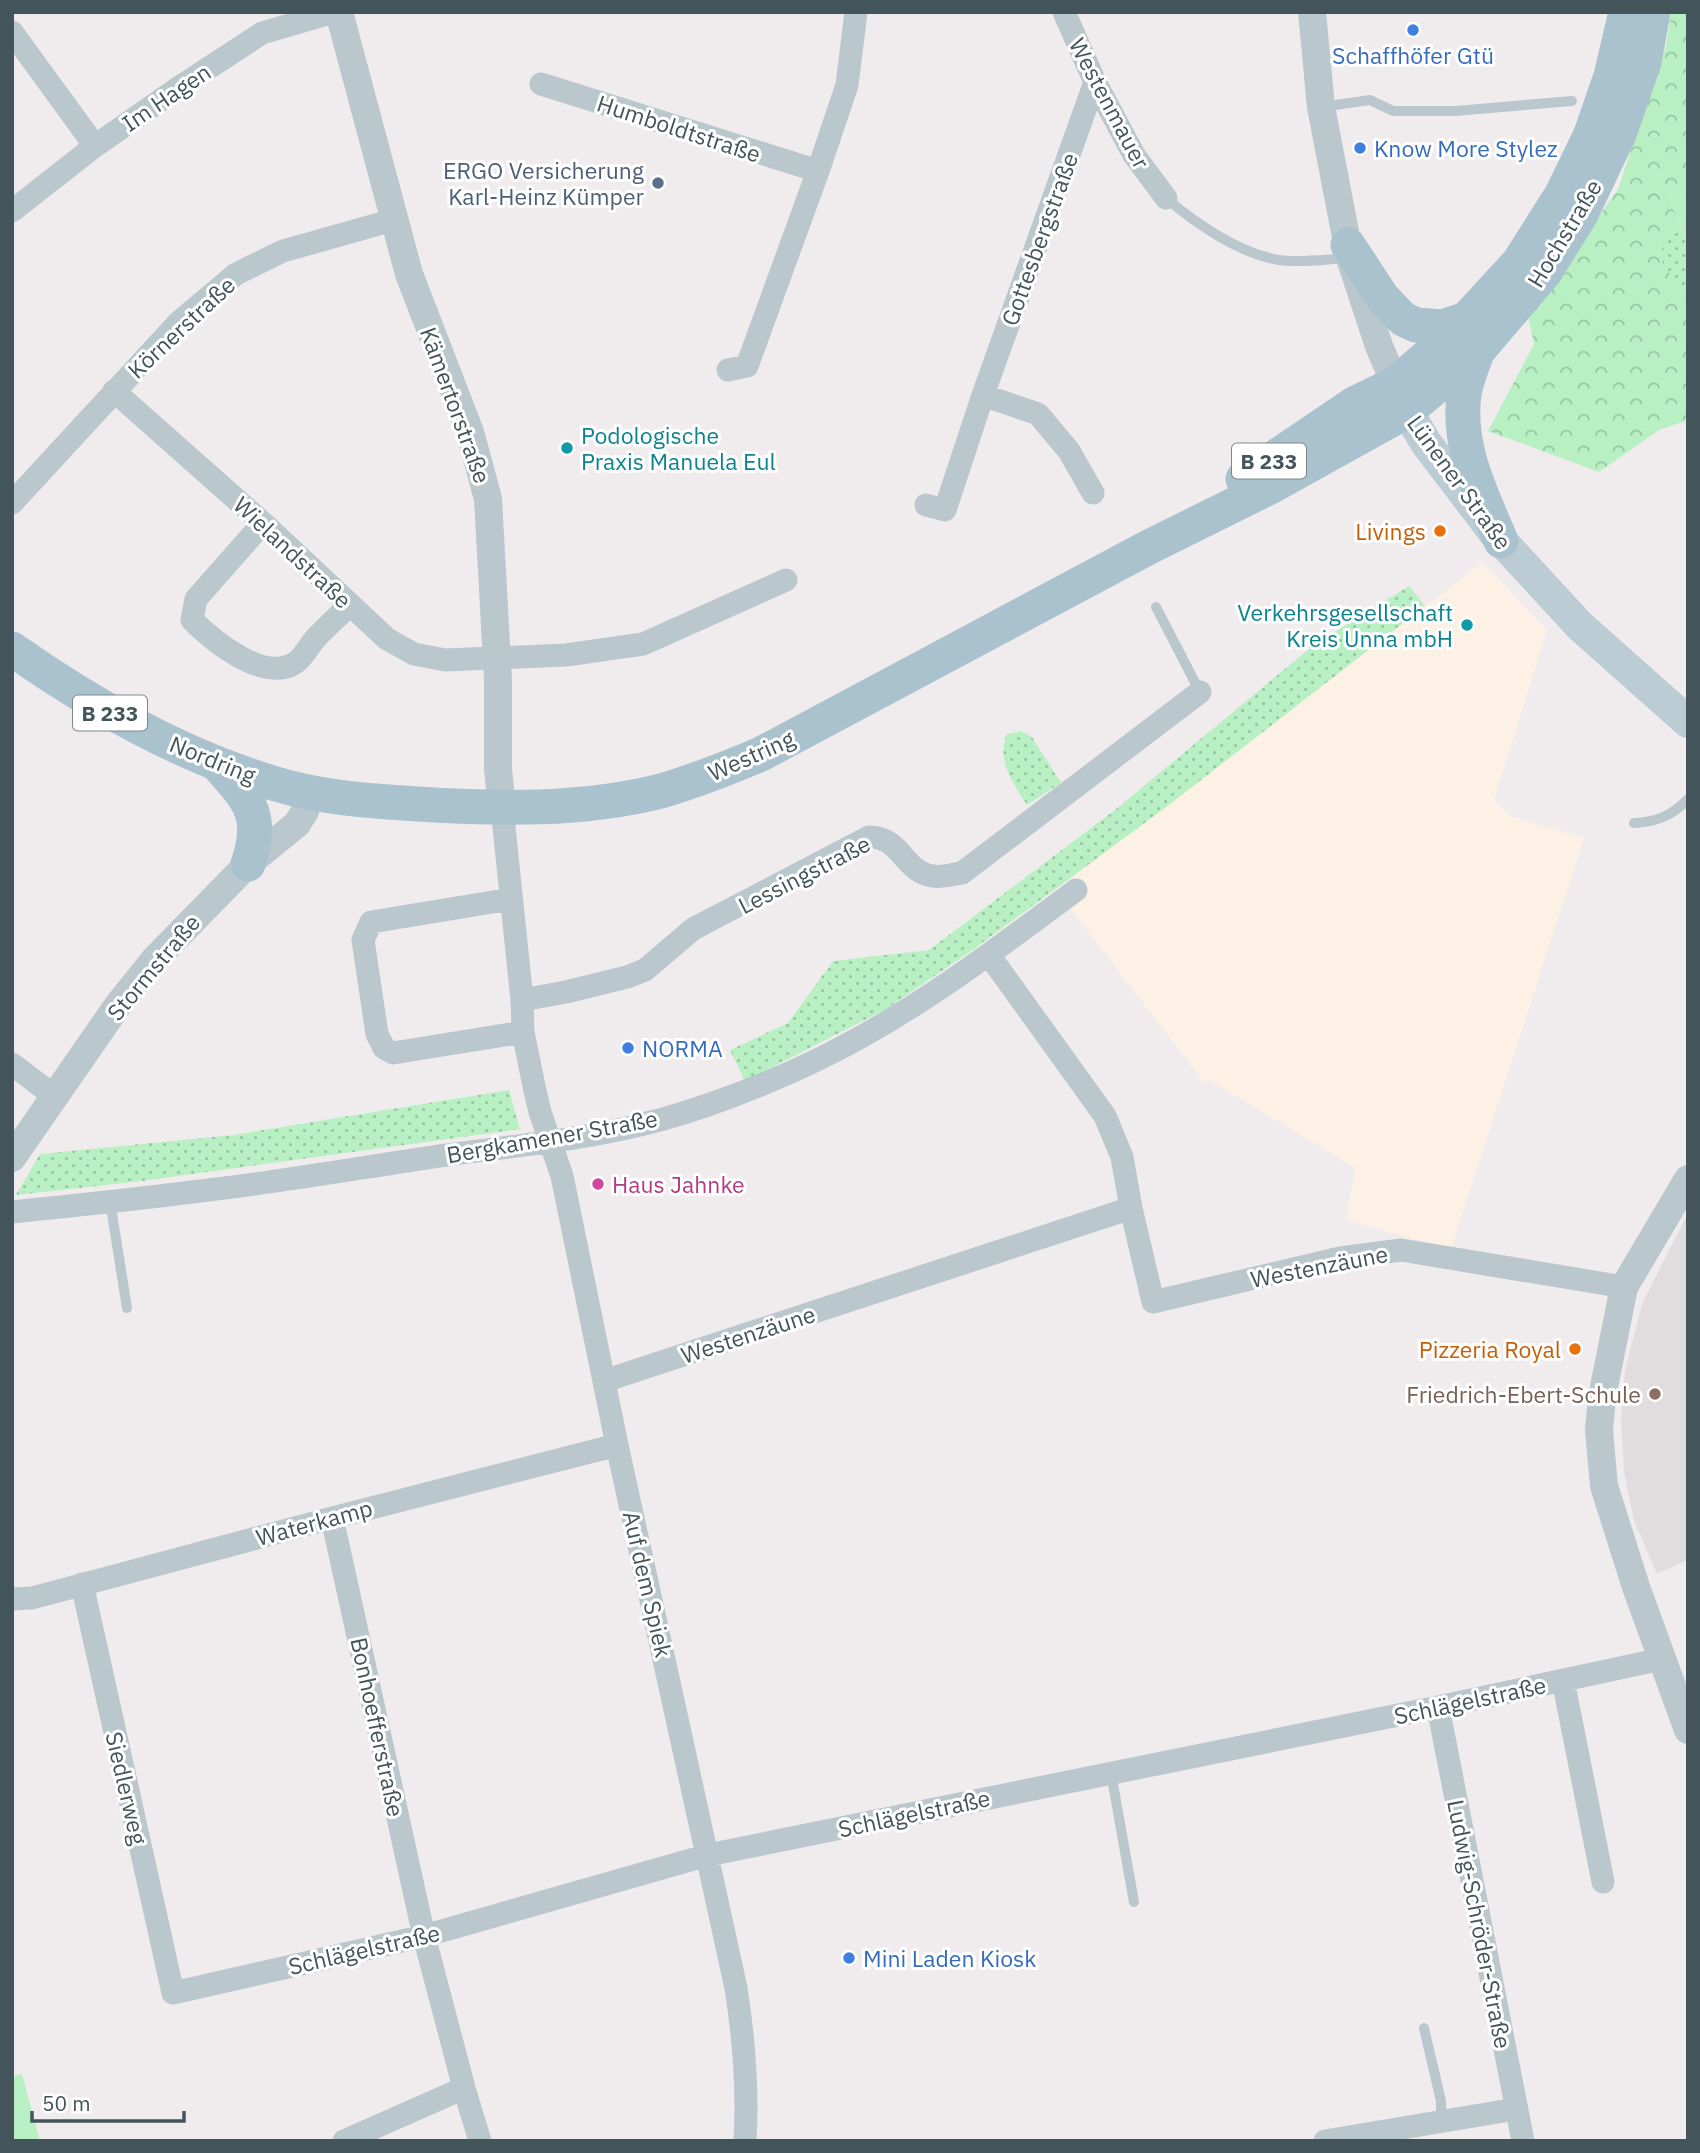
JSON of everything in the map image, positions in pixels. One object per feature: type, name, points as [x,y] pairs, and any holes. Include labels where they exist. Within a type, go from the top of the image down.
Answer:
[{"type":"main road","name":"Hochstraße","points":[[1401,398],[1427,358],[1519,262],[1562,194],[1591,134],[1611,76],[1626,12]]},
{"type":"main road","name":"Hochstraße","points":[[1401,398],[1477,352],[1545,272],[1581,214],[1619,134],[1644,62],[1653,12]]},
{"type":"main road","points":[[1349,251],[1382,297],[1403,319],[1416,325],[1442,327],[1467,319]]},
{"type":"main road","points":[[1477,352],[1464,393],[1463,426],[1466,452],[1501,541]]},
{"type":"main road","name":"Lünener Straße","points":[[1401,398],[1426,443],[1501,541],[1580,626],[1688,722]]},
{"type":"main road","name":"Westring","points":[[310,793],[362,800],[502,808],[629,798],[668,789],[721,771],[761,754],[1149,547],[1272,486],[1401,398]]},
{"type":"main road","name":"Nordring","points":[[12,649],[60,683],[117,717],[216,763],[310,793]]},
{"type":"main road","name":"B 233","points":[[216,763],[249,804],[256,823],[255,844],[248,864]]},
{"type":"street","name":"Im Hagen","points":[[12,211],[95,146],[262,33],[337,12]]},
{"type":"street","name":"Kämertorstraße","points":[[337,12],[417,297],[466,422],[481,466],[488,499],[496,657],[498,769],[502,808]]},
{"type":"street","points":[[728,370],[747,366],[818,172],[847,85],[856,12]]},
{"type":"street","name":"Westenmauer","points":[[1064,12],[1095,82],[1134,155],[1166,198]]},
{"type":"street","name":"Lünener Straße","points":[[1312,12],[1321,107],[1349,251],[1379,346],[1401,398]]},
{"type":"street","points":[[12,32],[95,146]]},
{"type":"street","name":"Gottesbergstraße","points":[[926,505],[946,510],[983,395],[1095,82]]},
{"type":"street","name":"Humboldtstraße","points":[[541,84],[818,172]]},
{"type":"street","name":"Körnerstraße","points":[[12,503],[178,323],[236,274],[283,251],[393,219]]},
{"type":"street","name":"Wielandstraße","points":[[114,391],[263,523],[387,639],[414,654],[445,660],[566,655],[643,643],[786,580]]},
{"type":"street","points":[[983,395],[1038,414],[1069,451],[1093,493]]},
{"type":"street","points":[[263,523],[196,599],[192,620],[213,641],[262,667],[282,668],[296,663],[315,639],[350,604]]},
{"type":"street","name":"Lessingstraße","points":[[522,1000],[566,992],[645,970],[693,929],[869,837],[880,837],[894,845],[910,865],[933,876],[962,873],[1200,692]]},
{"type":"street","name":"Stormstraße","points":[[12,1158],[118,1005],[155,959],[248,864],[297,824],[310,793]]},
{"type":"street","name":"Auf dem Spiek","points":[[502,808],[523,1032],[540,1112],[562,1177],[617,1445],[736,1988],[745,2048],[745,2141]]},
{"type":"street","name":"Bergkamener Straße","points":[[12,1212],[229,1188],[551,1142],[645,1124],[732,1096],[814,1061],[893,1020],[989,955],[1076,890]]},
{"type":"street","points":[[511,899],[371,922],[363,940],[377,1034],[384,1048],[393,1053],[523,1032]]},
{"type":"street","name":"Westenzäune","points":[[989,955],[1105,1116],[1122,1157],[1153,1302],[1340,1258],[1401,1250],[1624,1287]]},
{"type":"street","points":[[12,1065],[54,1096]]},
{"type":"street","points":[[1688,1179],[1624,1287],[1602,1397],[1599,1430],[1604,1486],[1688,1730]]},
{"type":"street","name":"Westenzäune","points":[[604,1381],[1131,1208]]},
{"type":"street","name":"Waterkamp","points":[[12,1599],[32,1598],[617,1445]]},
{"type":"street","name":"Bonhoefferstraße","points":[[332,1518],[424,1936],[480,2141]]},
{"type":"street","name":"Siedlerweg","points":[[82,1584],[173,1993]]},
{"type":"street","name":"Schlägelstraße","points":[[173,1993],[424,1936],[708,1856],[1438,1707],[1662,1658]]},
{"type":"street","points":[[1563,1680],[1603,1882]]},
{"type":"street","name":"Ludwig-Schröder-Straße","points":[[1438,1707],[1523,2141]]},
{"type":"street","points":[[344,2141],[464,2088]]},
{"type":"street","points":[[1325,2141],[1516,2109]]},
{"type":"lane","points":[[1321,107],[1370,100],[1393,111],[1455,111],[1572,101]]},
{"type":"lane","name":"Westenmauer","points":[[1166,198],[1196,224],[1275,259],[1297,261],[1349,251]]},
{"type":"lane","points":[[1156,607],[1200,692]]},
{"type":"lane","points":[[1634,823],[1662,819],[1688,799]]},
{"type":"lane","points":[[110,1201],[127,1308]]},
{"type":"lane","points":[[1111,1773],[1134,1902]]},
{"type":"lane","points":[[1424,2028],[1441,2101],[1441,2121]]},
{"type":"shaded area","points":[[1482,563],[1547,630],[1494,800],[1510,816],[1584,838],[1451,1249],[1346,1220],[1355,1168],[1210,1080],[1205,1083],[1056,890]]},
{"type":"shaded area","name":"Friedrich-Ebert-Schule","points":[[1688,1213],[1688,1560],[1657,1574],[1634,1520],[1624,1472],[1621,1418],[1625,1370],[1642,1304]]},
{"type":"green space","points":[[1671,12],[1688,12],[1688,190],[1669,198],[1680,224],[1658,255],[1688,303],[1688,420],[1659,430],[1599,472],[1488,431],[1534,344],[1528,317],[1618,189],[1666,46]]},
{"type":"green space","points":[[1688,190],[1688,241],[1669,198]]},
{"type":"green space","points":[[1680,224],[1688,241],[1688,303],[1657,255]]},
{"type":"green space","points":[[1409,586],[1425,606],[1169,805],[974,949],[886,1009],[745,1081],[730,1050],[788,1023],[833,961],[929,950],[1115,810],[1315,644]]},
{"type":"green space","points":[[1021,731],[1032,737],[1061,783],[1027,805],[1008,771],[1004,753],[1007,734]]},
{"type":"green space","points":[[509,1090],[520,1129],[142,1181],[16,1195],[40,1154],[233,1135]]},
{"type":"green space","points":[[22,2074],[40,2141],[12,2141],[12,2076]]},
{"type":"place","name":"Schaffhöfer Gtü","points":[[1413,30]]},
{"type":"place","name":"Know More Stylez","points":[[1360,148]]},
{"type":"place","name":"ERGO Versicherung Karl-Heinz Kümper","points":[[658,183]]},
{"type":"place","name":"Podologische Praxis Manuela Eul","points":[[567,448]]},
{"type":"place","name":"Livings","points":[[1440,531]]},
{"type":"place","name":"Verkehrsgesellschaft Kreis Unna mbH","points":[[1467,625]]},
{"type":"place","name":"NORMA","points":[[628,1048]]},
{"type":"place","name":"Haus Jahnke","points":[[598,1184]]},
{"type":"place","name":"Pizzeria Royal","points":[[1575,1349]]},
{"type":"place","name":"Friedrich-Ebert-Schule","points":[[1655,1394]]},
{"type":"place","name":"Mini Laden Kiosk","points":[[849,1958]]}]
